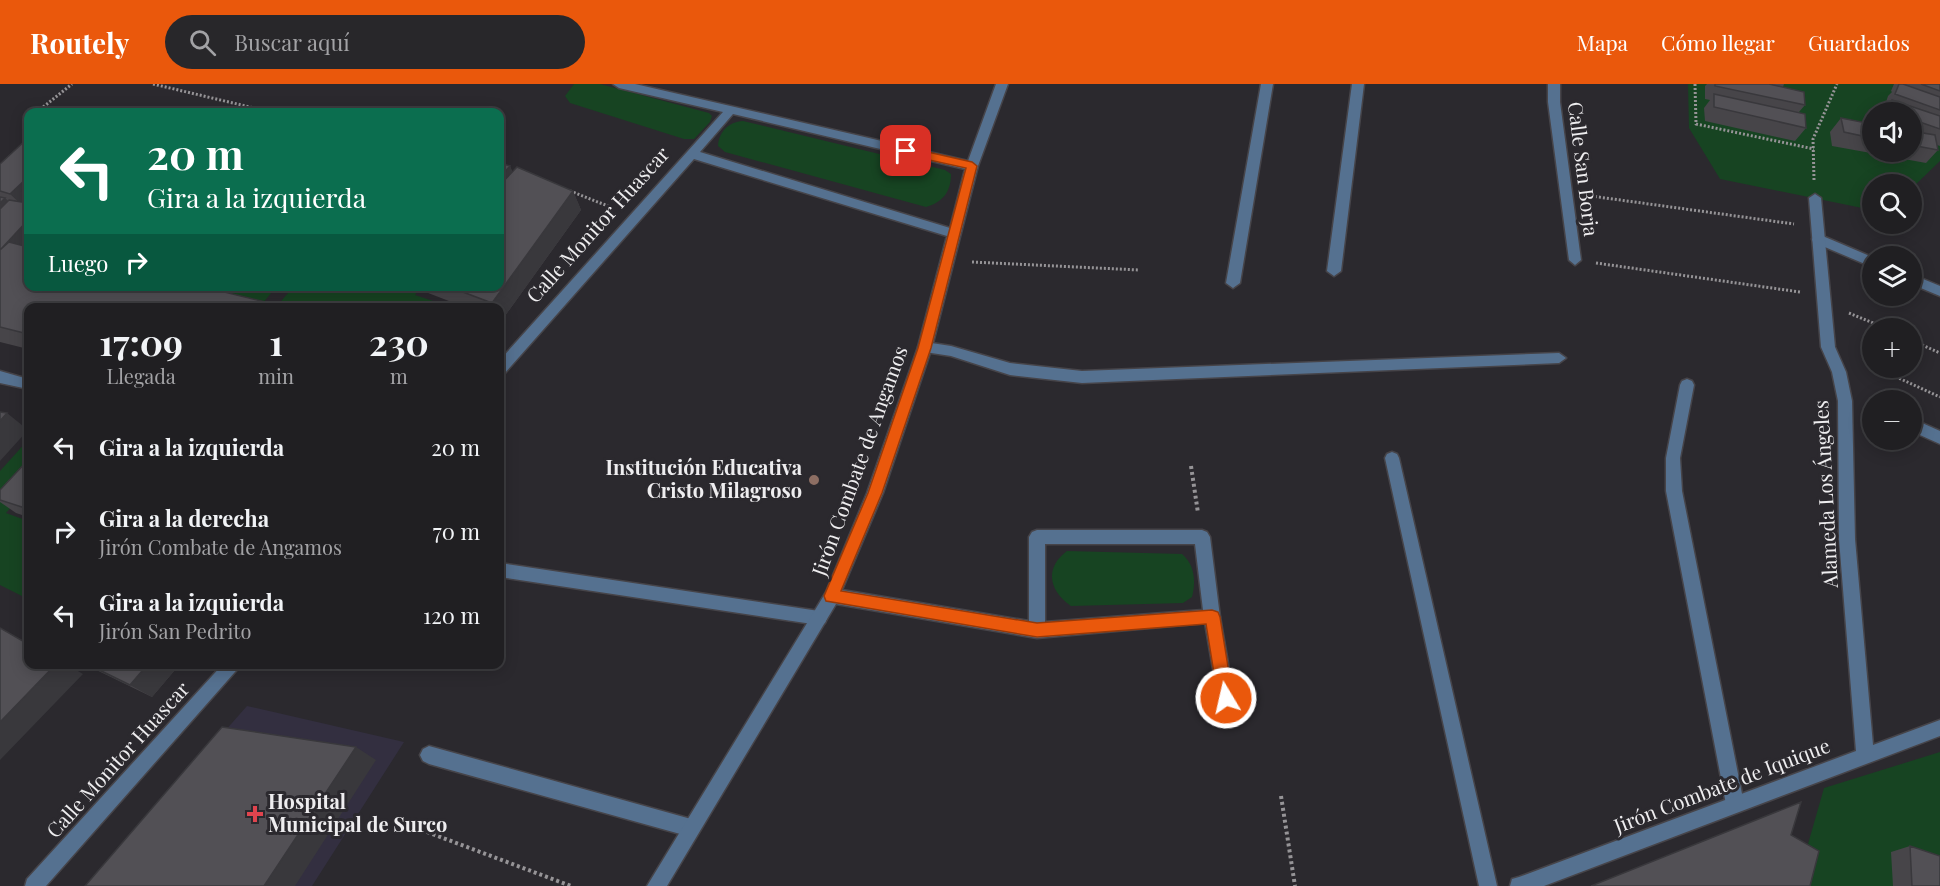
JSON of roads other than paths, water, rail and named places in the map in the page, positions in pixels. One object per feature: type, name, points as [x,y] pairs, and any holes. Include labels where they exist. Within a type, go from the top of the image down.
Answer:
[{"type":"street","points":[[619,84],[972,166]]},
{"type":"street","name":"Jirón Combate de Angamos","points":[[656,886],[832,596],[875,493],[925,348],[972,166],[1002,84]]},
{"type":"street","points":[[1233,283],[1267,84]]},
{"type":"street","points":[[1334,271],[1358,84]]},
{"type":"street","name":"Calle San Borja","points":[[1554,84],[1554,102],[1575,260]]},
{"type":"street","name":"Calle Monitor Huascar","points":[[504,365],[730,111]]},
{"type":"street","points":[[693,154],[955,234]]},
{"type":"street","name":"Alameda Los Ángeles","points":[[1815,198],[1828,347],[1839,372],[1845,401],[1847,539],[1865,755]]},
{"type":"street","points":[[1818,233],[1862,257]]},
{"type":"street","points":[[1922,284],[1940,291]]},
{"type":"street","points":[[925,348],[951,351],[1010,369],[1082,377],[1559,358]]},
{"type":"street","points":[[0,377],[24,383]]},
{"type":"street","points":[[1687,385],[1674,458],[1674,491],[1735,804]]},
{"type":"street","points":[[1922,429],[1940,438]]},
{"type":"street","points":[[1392,458],[1488,886]]},
{"type":"street","points":[[1037,630],[1037,537],[1202,537],[1212,617],[1226,698]]},
{"type":"street","points":[[504,571],[819,618]]},
{"type":"street","points":[[832,596],[1037,630],[1212,617]]},
{"type":"street","name":"Calle Monitor Huascar","points":[[34,886],[229,669]]},
{"type":"street","name":"Jirón Combate de Iquique","points":[[1520,886],[1940,728]]},
{"type":"street","points":[[429,755],[691,828]]},
{"type":"place","name":"Institución Educativa Cristo Milagroso","points":[[814,480]]},
{"type":"place","name":"Hospital Municipal de Surco","points":[[255,814]]}]
